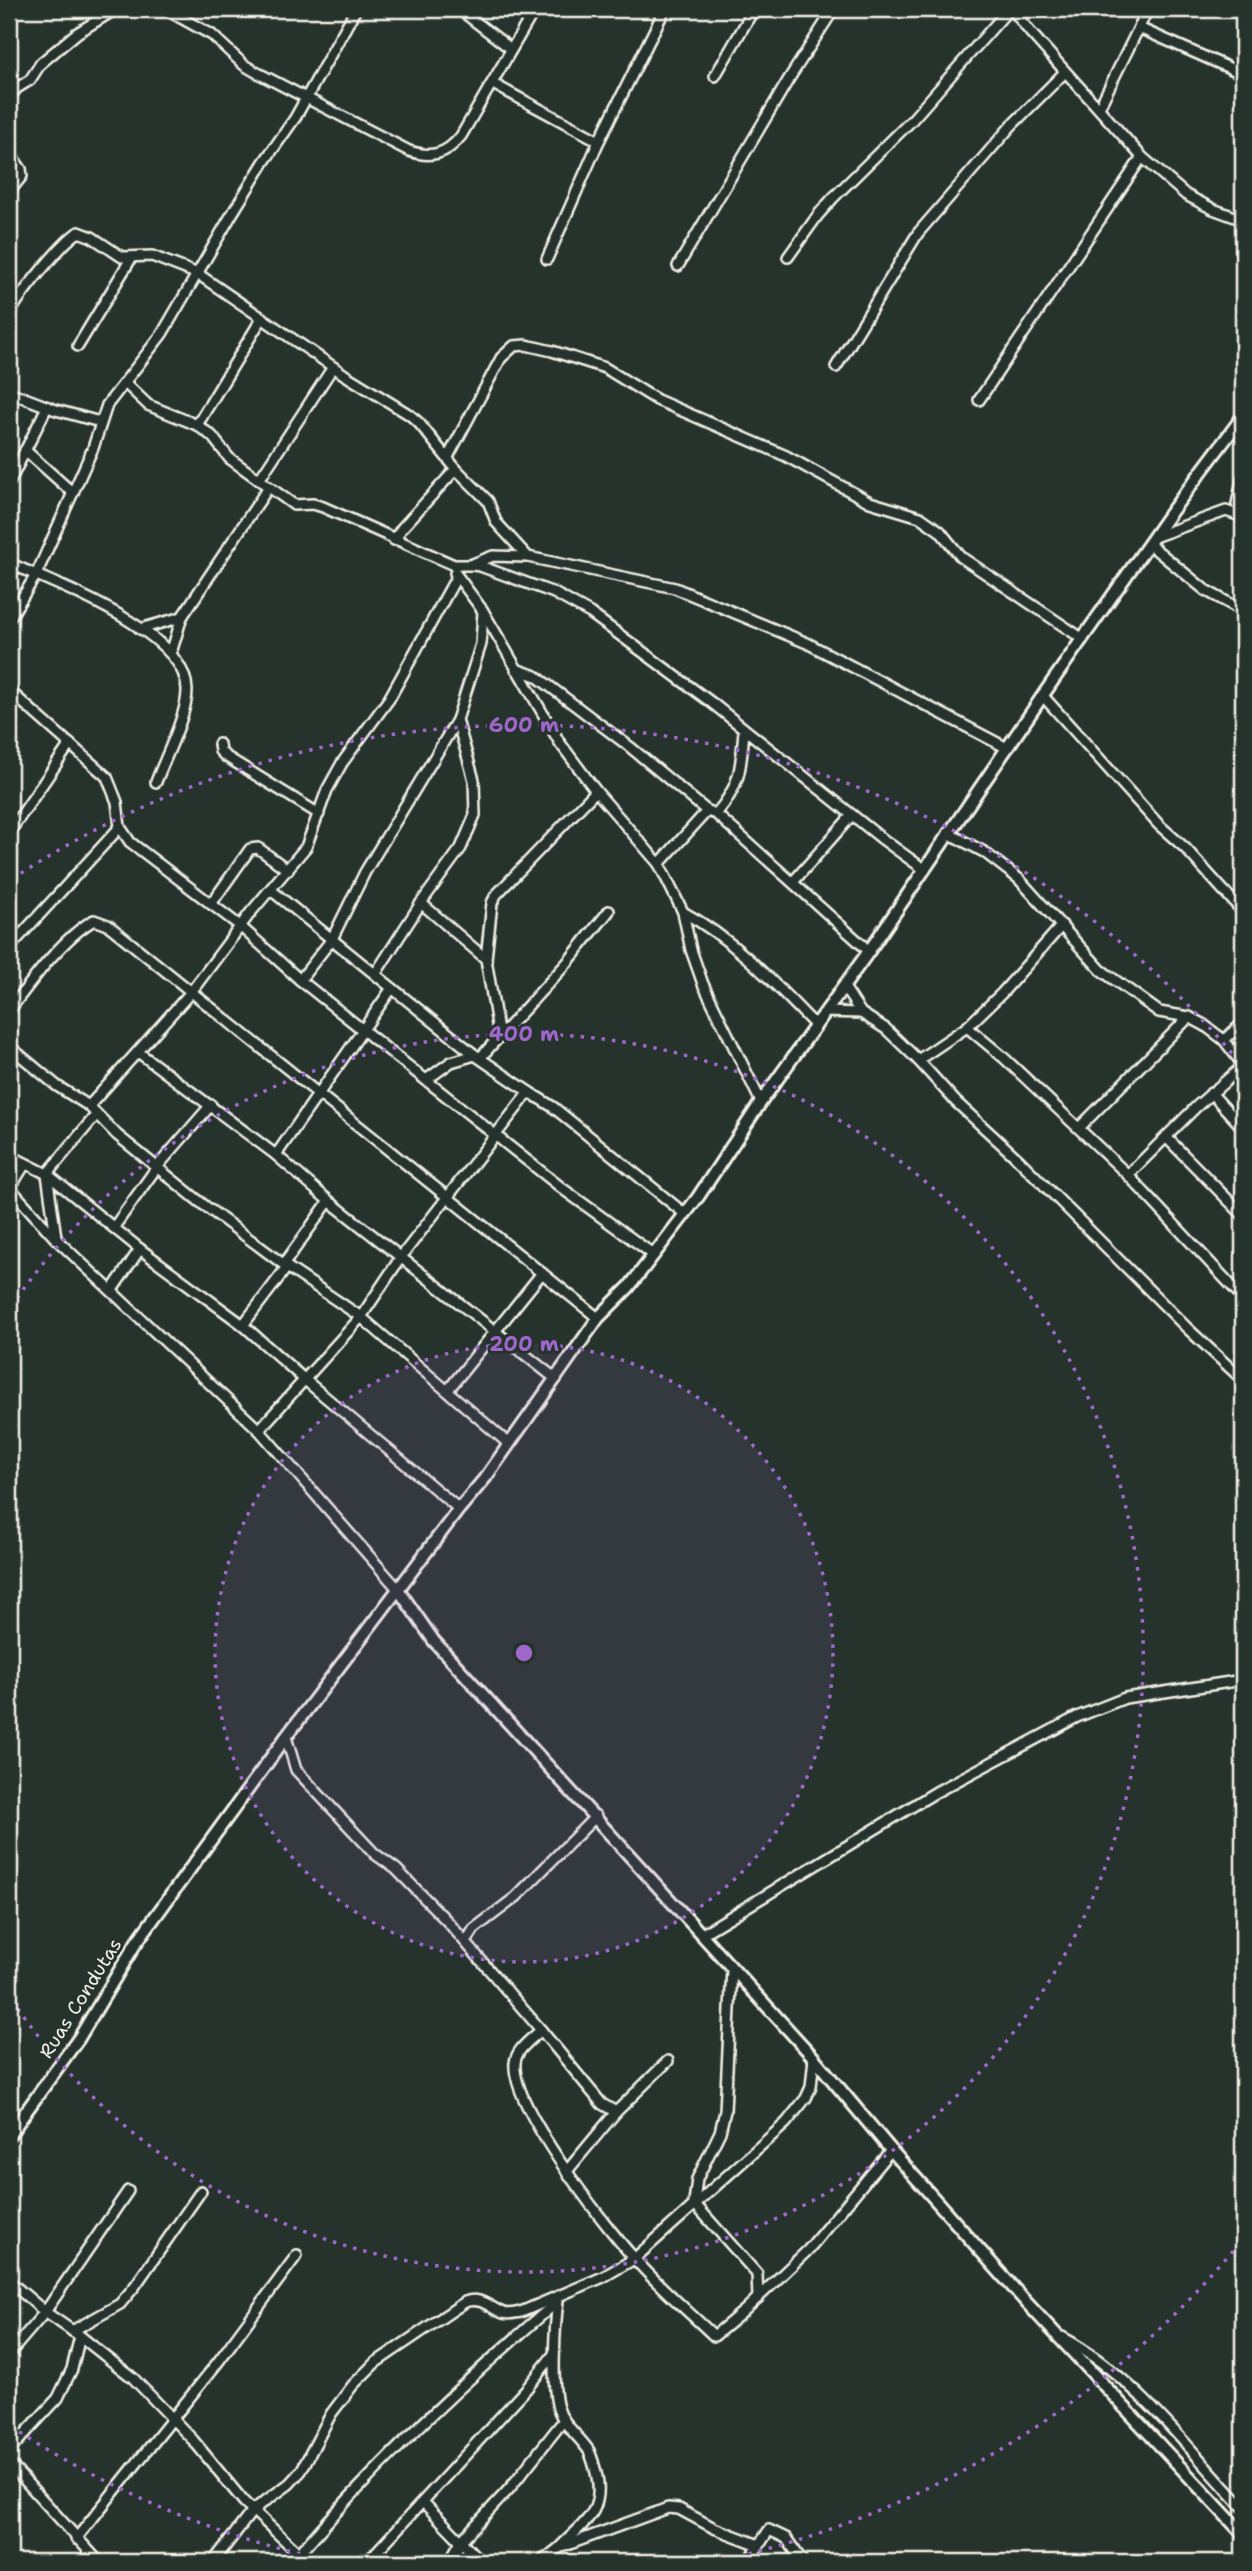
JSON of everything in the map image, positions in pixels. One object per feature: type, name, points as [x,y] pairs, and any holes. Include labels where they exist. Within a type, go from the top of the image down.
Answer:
[{"type":"street","points":[[9,99],[17,88],[30,80],[41,63],[77,33],[116,9]]},
{"type":"street","points":[[165,9],[212,35],[244,65],[409,151],[432,156],[453,147],[493,84],[535,9]]},
{"type":"street","points":[[9,619],[36,575],[93,449],[107,405],[162,334],[232,214],[306,99],[356,9]]},
{"type":"street","points":[[459,9],[511,49]]},
{"type":"street","points":[[547,259],[599,141],[666,9]]},
{"type":"street","points":[[715,76],[754,9]]},
{"type":"street","points":[[678,266],[790,77],[834,9]]},
{"type":"street","points":[[788,257],[833,198],[911,121],[1011,9],[1142,157],[1186,194],[1213,209],[1243,220]]},
{"type":"street","points":[[1099,108],[1148,9]]},
{"type":"street","points":[[1139,28],[1243,74]]},
{"type":"street","points":[[836,367],[918,233],[1011,126],[1065,72]]},
{"type":"street","points":[[493,84],[599,141]]},
{"type":"street","points":[[9,152],[21,169],[22,176],[9,192]]},
{"type":"street","points":[[979,400],[1142,157]]},
{"type":"street","points":[[9,316],[11,305],[79,232],[92,237],[119,255],[152,257],[198,274],[333,367],[410,415],[488,502],[496,522],[528,557]]},
{"type":"street","points":[[78,346],[132,257]]},
{"type":"street","points":[[197,425],[262,318]]},
{"type":"street","points":[[448,457],[508,349],[526,345],[552,351],[605,368],[657,400],[786,456],[877,506],[920,517],[940,531],[961,557],[1083,639]]},
{"type":"street","points":[[259,480],[333,367]]},
{"type":"street","points":[[125,383],[148,405],[197,425],[212,436],[229,458],[294,505],[313,504],[323,507],[448,562],[460,566],[480,566],[540,587],[571,602],[640,649],[925,870]]},
{"type":"street","points":[[9,392],[47,407],[100,422]]},
{"type":"street","points":[[9,483],[47,407]]},
{"type":"street","name":"Ruas Condutas","points":[[9,2135],[79,2038],[136,1943],[286,1737],[486,1477],[598,1318],[629,1287],[685,1214],[1152,540],[1243,416]]},
{"type":"street","points":[[25,450],[73,493]]},
{"type":"street","points":[[394,540],[456,469]]},
{"type":"street","points":[[1241,518],[1237,504],[1243,477]]},
{"type":"street","points":[[171,653],[182,617],[268,488]]},
{"type":"street","points":[[1241,518],[1226,511],[1152,540],[1205,590],[1243,611]]},
{"type":"street","points":[[470,565],[493,556],[528,557],[675,588],[807,643],[1007,748]]},
{"type":"street","points":[[448,562],[483,611],[552,732],[596,791],[659,864],[683,912],[691,950],[703,984],[761,1102]]},
{"type":"street","points":[[9,563],[95,601],[140,629],[171,653],[184,671],[187,695],[156,782]]},
{"type":"street","points":[[89,1106],[191,992],[240,926],[306,847],[342,763],[389,699],[457,576]]},
{"type":"street","points":[[300,980],[332,939],[365,872],[457,720],[481,644],[483,611]]},
{"type":"street","points":[[140,629],[182,617]]},
{"type":"street","points":[[516,669],[536,676],[712,812],[869,951]]},
{"type":"street","points":[[10,692],[107,777],[117,802],[120,827],[130,842],[240,926],[300,980],[594,1213],[654,1255]]},
{"type":"street","points":[[1043,696],[1158,825],[1185,848],[1243,912]]},
{"type":"street","points":[[376,973],[461,848],[475,816],[474,780],[457,720]]},
{"type":"street","points":[[659,864],[729,798],[739,779],[744,730]]},
{"type":"street","points":[[9,833],[71,744]]},
{"type":"street","points":[[219,744],[220,751],[225,755],[318,814]]},
{"type":"street","points":[[499,1037],[486,959],[492,902],[596,791]]},
{"type":"street","points":[[793,882],[852,815]]},
{"type":"street","points":[[9,947],[120,827]]},
{"type":"street","points":[[948,833],[984,852],[1010,870],[1089,958],[1115,981],[1159,1012],[1189,1017],[1204,1024],[1224,1040],[1243,1066],[1211,1093],[1128,1175]]},
{"type":"street","points":[[211,904],[250,849],[258,848],[288,870]]},
{"type":"street","points":[[271,890],[478,1056],[562,1114],[685,1214]]},
{"type":"street","points":[[422,903],[486,959]]},
{"type":"street","points":[[426,1080],[451,1062],[478,1056],[499,1037],[567,963],[609,911]]},
{"type":"street","points":[[683,912],[710,928],[745,956],[816,1026]]},
{"type":"street","points":[[9,1011],[40,970],[84,925],[94,920],[108,925],[598,1318]]},
{"type":"street","points":[[918,1060],[967,1027],[1002,993],[1062,925]]},
{"type":"street","points":[[844,986],[861,1013],[886,1029],[956,1102],[1019,1160],[1243,1380]]},
{"type":"street","points":[[276,1155],[392,988]]},
{"type":"street","points":[[825,1012],[861,1013]]},
{"type":"street","points":[[1079,1128],[1189,1017]]},
{"type":"street","points":[[1224,1040],[1243,1023]]},
{"type":"street","points":[[967,1027],[1128,1175],[1243,1298]]},
{"type":"street","points":[[9,1046],[57,1086],[89,1106],[157,1167],[285,1265],[361,1317],[509,1444]]},
{"type":"street","points":[[138,1052],[276,1155],[329,1201],[556,1379]]},
{"type":"street","points":[[259,1430],[361,1317],[401,1256],[529,1092]]},
{"type":"street","points":[[1211,1093],[1243,1128]]},
{"type":"street","points":[[114,1227],[157,1167],[211,1105]]},
{"type":"street","points":[[56,1239],[47,1174],[96,1115]]},
{"type":"street","points":[[1167,1138],[1243,1215]]},
{"type":"street","points":[[9,1155],[47,1174],[140,1249],[243,1325],[459,1509]]},
{"type":"street","points":[[25,1164],[9,1187],[56,1239],[259,1430],[398,1589],[434,1641],[814,2058],[891,2150],[1057,2335],[1243,2534]]},
{"type":"street","points":[[243,1325],[329,1201]]},
{"type":"street","points":[[112,1290],[140,1249]]},
{"type":"street","points":[[448,1390],[542,1273]]},
{"type":"street","points":[[702,1934],[925,1798],[1077,1717],[1125,1698],[1243,1680]]},
{"type":"street","points":[[286,1737],[296,1770],[375,1854],[396,1869],[466,1942],[602,2104],[616,2112]]},
{"type":"street","points":[[466,1942],[474,1929],[516,1898],[596,1816]]},
{"type":"street","points":[[732,1968],[725,2110],[720,2132],[697,2179],[694,2203],[757,2274],[758,2298]]},
{"type":"street","points":[[541,2030],[520,2050],[515,2061],[516,2074],[528,2111],[566,2171],[634,2259],[714,2336],[808,2250],[891,2150]]},
{"type":"street","points":[[213,2562],[253,2510],[289,2484],[301,2470],[331,2414],[353,2385],[375,2363],[465,2302],[484,2302],[508,2314],[521,2312],[603,2277],[634,2259],[786,2123],[806,2098],[811,2087],[814,2058]]},
{"type":"street","points":[[566,2171],[616,2112],[668,2061]]},
{"type":"street","points":[[9,2354],[45,2312],[128,2191]]},
{"type":"street","points":[[9,2451],[46,2413],[62,2390],[72,2370],[76,2334],[126,2297],[201,2191]]},
{"type":"street","points":[[76,2539],[173,2419],[297,2255]]},
{"type":"street","points":[[9,2281],[45,2312],[134,2378],[253,2510],[308,2562]]},
{"type":"street","points":[[541,2562],[559,2548],[594,2511],[599,2500],[595,2466],[589,2452],[564,2420],[556,2402],[554,2354],[560,2297]]},
{"type":"street","points":[[292,2562],[495,2354],[560,2297]]},
{"type":"street","points":[[1057,2335],[1086,2351],[1129,2385],[1243,2507]]},
{"type":"street","points":[[367,2562],[554,2354]]},
{"type":"street","points":[[449,2562],[461,2541],[510,2488],[564,2420]]},
{"type":"street","points":[[9,2463],[99,2562]]},
{"type":"street","points":[[422,2502],[481,2562]]},
{"type":"street","points":[[559,2548],[659,2509],[674,2507],[714,2528],[759,2545]]},
{"type":"street","points":[[748,2562],[769,2530],[786,2538],[804,2561]]}]
